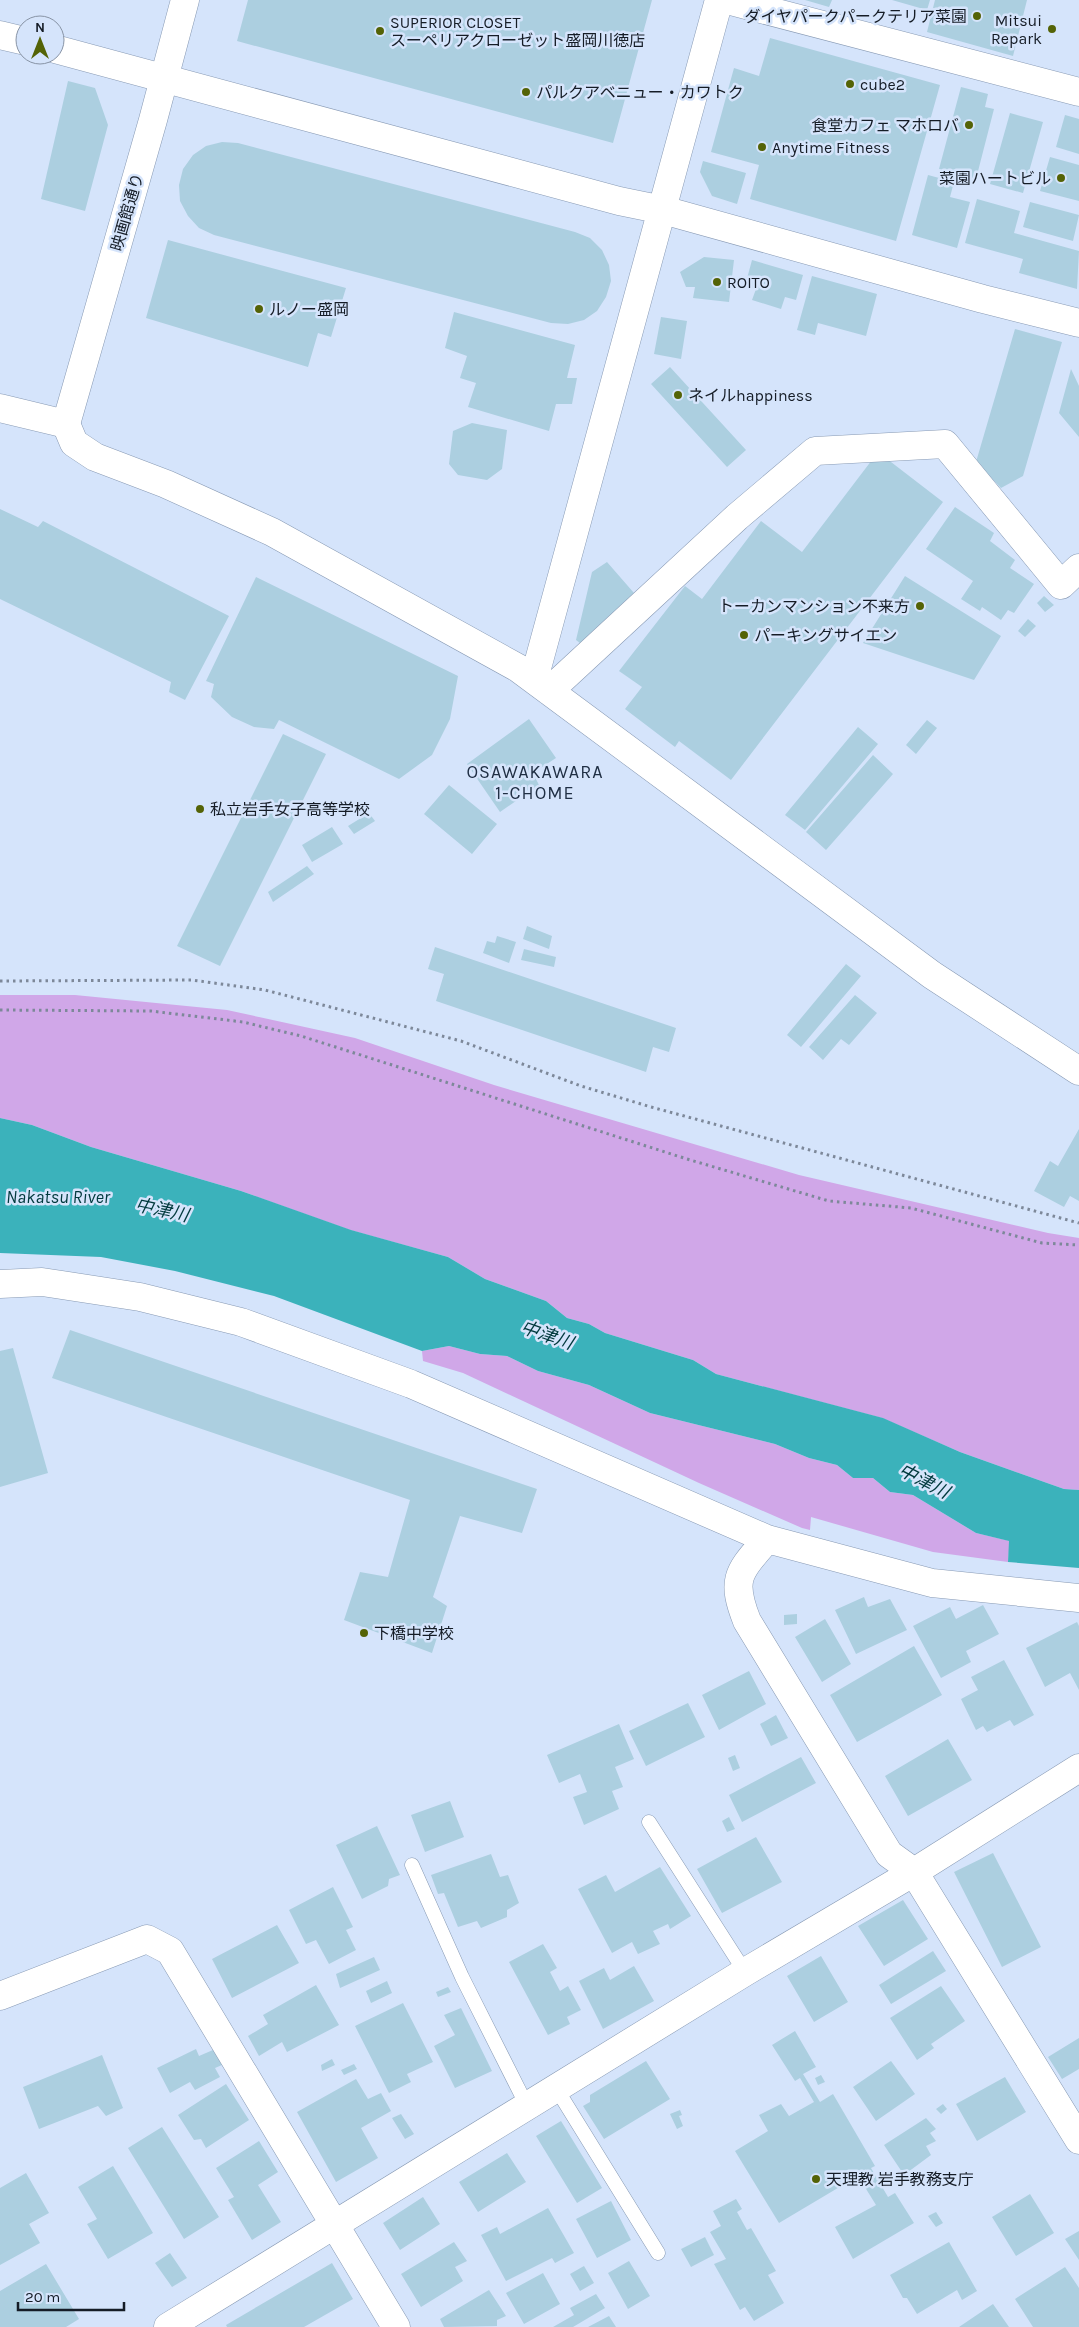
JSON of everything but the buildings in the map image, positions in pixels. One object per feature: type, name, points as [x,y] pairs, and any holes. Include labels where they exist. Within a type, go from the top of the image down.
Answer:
[{"type":"street","name":"映画館通り","points":[[66,424],[185,0]]},
{"type":"street","points":[[542,685],[719,0]]},
{"type":"street","points":[[727,0],[1079,92]]},
{"type":"street","points":[[0,35],[15,39]]},
{"type":"street","points":[[65,52],[619,201],[664,210],[983,299],[1079,323]]},
{"type":"street","points":[[0,408],[66,424],[74,443],[95,457],[166,484],[272,532],[542,685],[932,975],[1079,1071]]},
{"type":"street","points":[[542,685],[815,451],[945,444],[1061,585],[1079,568]]},
{"type":"street","points":[[0,1284],[42,1282],[140,1297],[241,1322],[411,1384],[767,1539],[932,1583],[1079,1598]]},
{"type":"street","points":[[767,1539],[742,1569],[737,1597],[747,1622],[889,1854],[914,1872],[1079,2140]]},
{"type":"street","points":[[168,2327],[745,1972],[914,1872],[1079,1768]]},
{"type":"street","points":[[0,1996],[147,1938],[170,1951],[396,2327]]},
{"type":"lane","points":[[649,1822],[745,1972]]},
{"type":"lane","points":[[412,1864],[462,1977],[527,2106]]},
{"type":"lane","points":[[556,2088],[658,2253]]},
{"type":"path","points":[[0,981],[192,980],[265,990],[461,1041],[581,1086],[651,1107],[1079,1223]]},
{"type":"path","points":[[0,1010],[151,1011],[243,1022],[301,1036],[668,1153],[828,1201],[911,1208],[1042,1243],[1079,1245]]},
{"type":"shaded area","points":[[0,995],[75,995],[227,1010],[355,1038],[494,1085],[799,1175],[1048,1233],[1079,1238],[1079,1490],[1064,1489],[960,1452],[882,1418],[716,1374],[693,1360],[605,1333],[589,1324],[567,1318],[546,1301],[485,1279],[448,1257],[350,1230],[241,1191],[91,1147],[32,1125],[0,1118]]},
{"type":"shaded area","points":[[449,1346],[480,1354],[507,1356],[538,1371],[589,1385],[650,1413],[775,1444],[809,1458],[837,1465],[853,1478],[873,1478],[890,1492],[913,1495],[976,1533],[1010,1541],[1008,1562],[933,1552],[811,1517],[810,1530],[802,1528],[699,1483],[463,1373],[423,1361],[422,1351]]},
{"type":"water","name":"Nakatsu River","points":[[0,1118],[32,1125],[91,1147],[241,1191],[351,1230],[448,1257],[485,1279],[546,1301],[567,1318],[589,1324],[605,1333],[693,1360],[716,1374],[883,1418],[960,1452],[1064,1489],[1079,1490],[1079,1568],[1008,1562],[1009,1541],[976,1533],[913,1495],[890,1492],[873,1478],[853,1478],[837,1465],[809,1458],[775,1444],[650,1413],[589,1385],[538,1371],[507,1356],[480,1354],[449,1346],[422,1351],[274,1296],[175,1271],[101,1257],[0,1253]]},
{"type":"place","name":"ダイヤパークパークテリア菜園","points":[[977,16]]},
{"type":"place","name":"Mitsui Repark","points":[[1052,29]]},
{"type":"place","name":"SUPERIOR CLOSET スーペリアクローゼット盛岡川徳店","points":[[380,31]]},
{"type":"place","name":"cube2","points":[[850,84]]},
{"type":"place","name":"パルクアベニュー・カワトク","points":[[526,92]]},
{"type":"place","name":"食堂カフェ マホロバ","points":[[969,125]]},
{"type":"place","name":"Anytime Fitness","points":[[762,147]]},
{"type":"place","name":"菜園ハートビル","points":[[1061,178]]},
{"type":"place","name":"ROITO","points":[[717,282]]},
{"type":"place","name":"ルノー盛岡","points":[[259,309]]},
{"type":"place","name":"ネイルhappiness","points":[[678,395]]},
{"type":"place","name":"トーカンマンション不来方","points":[[920,606]]},
{"type":"place","name":"パーキングサイエン","points":[[744,635]]},
{"type":"place","name":"私立岩手女子高等学校","points":[[200,809]]},
{"type":"place","name":"下橋中学校","points":[[364,1633]]},
{"type":"place","name":"天理教 岩手教務支庁","points":[[816,2179]]},
{"type":"district","name":"OSAWAKAWARA 1-CHOME","points":[[535,782]]},
{"type":"water label","name":"中津川","points":[[162,1210]]},
{"type":"water label","name":"中津川","points":[[547,1335]]},
{"type":"water label","name":"中津川","points":[[924,1481]]}]
